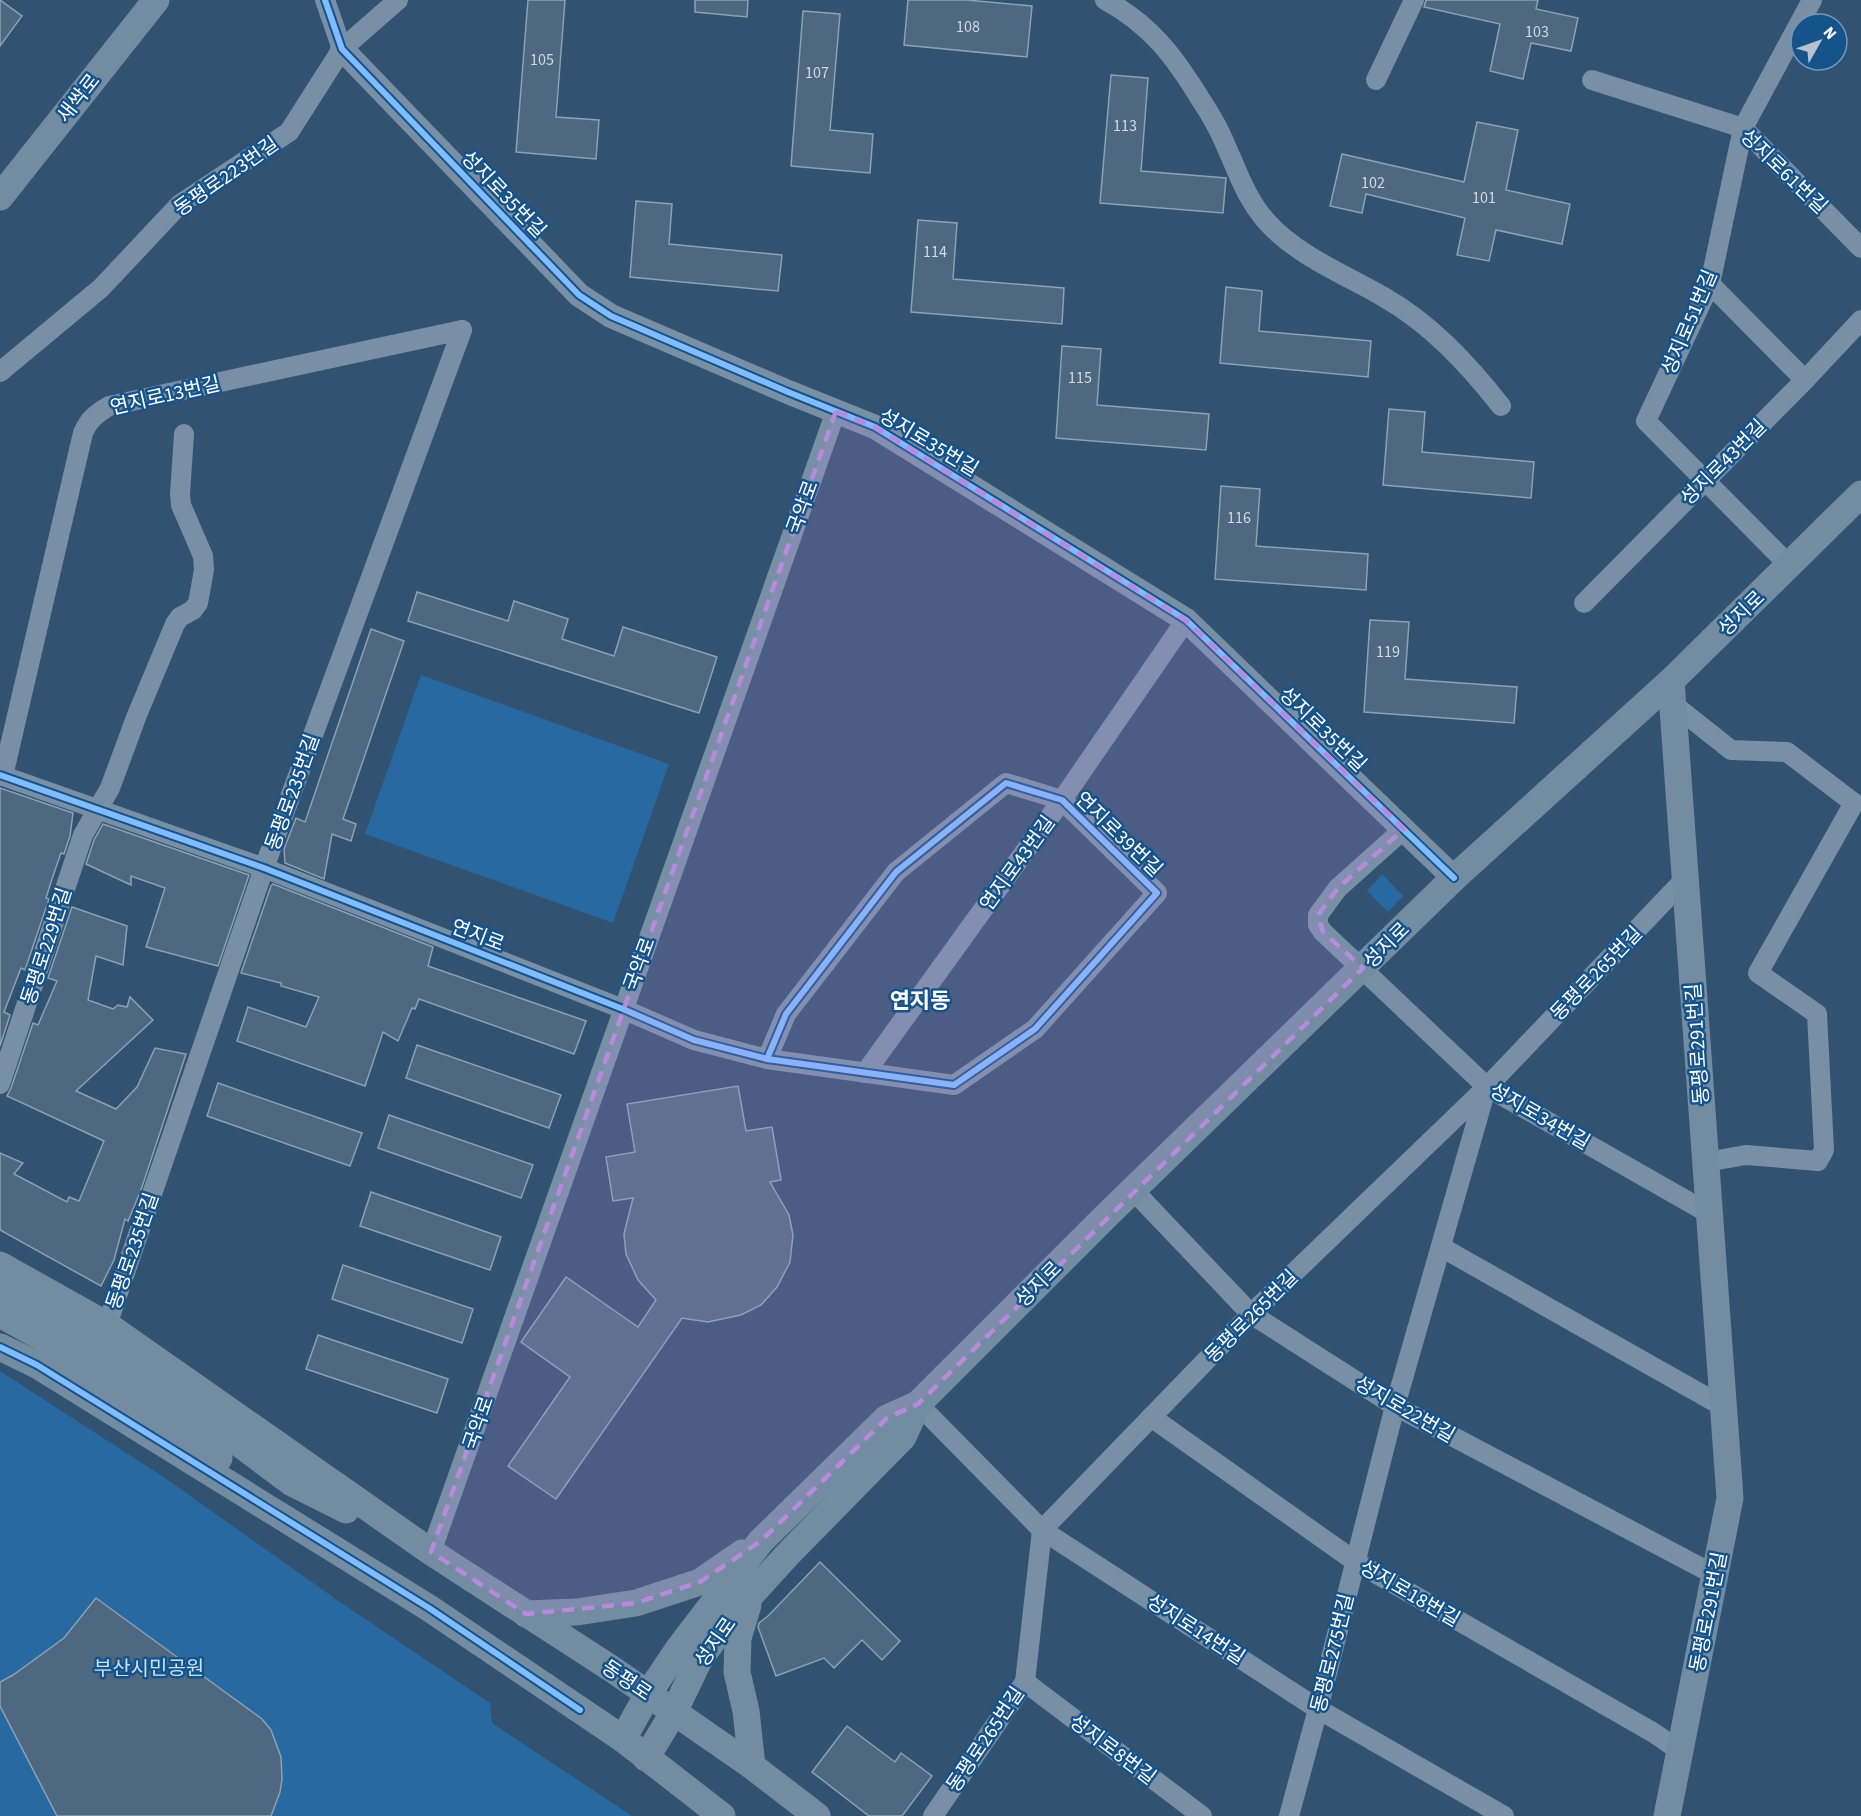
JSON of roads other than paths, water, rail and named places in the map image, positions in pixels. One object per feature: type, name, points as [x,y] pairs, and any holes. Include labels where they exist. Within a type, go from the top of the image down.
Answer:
[{"type":"main road","name":"새싹로","points":[[0,197],[156,0]]},
{"type":"main road","name":"성지로","points":[[622,1739],[648,1694],[680,1648],[761,1541],[888,1418],[918,1404],[1133,1190],[1454,878],[1672,693],[1789,565],[1861,494]]},
{"type":"main road","name":"동평로291번길","points":[[1667,1816],[1730,1498],[1672,693]]},
{"type":"main road","points":[[0,1265],[106,1325],[431,1552]]},
{"type":"main road","points":[[0,1288],[429,1608]]},
{"type":"main road","points":[[0,1314],[62,1336],[234,1441],[292,1484],[431,1552]]},
{"type":"main road","points":[[0,1347],[37,1365],[429,1608],[622,1739],[722,1816]]},
{"type":"main road","name":"성지로","points":[[646,1758],[674,1712],[699,1660],[726,1622],[790,1552],[903,1437],[918,1404]]},
{"type":"main road","name":"성지로","points":[[526,1614],[577,1612],[636,1603],[700,1582],[761,1541]]},
{"type":"main road","name":"동평로","points":[[431,1552],[648,1694],[752,1766],[817,1816]]},
{"type":"main road","points":[[750,1597],[738,1638],[737,1672],[746,1711],[752,1766]]},
{"type":"street","points":[[325,0],[342,49]]},
{"type":"street","name":"동평로223번길","points":[[0,372],[101,288],[180,204],[289,132],[342,49],[398,0]]},
{"type":"street","points":[[1105,0],[1136,20],[1166,48],[1183,71],[1220,132],[1246,191],[1267,223],[1320,262],[1384,297],[1437,334],[1501,406]]},
{"type":"street","points":[[1376,80],[1414,0]]},
{"type":"street","name":"성지로51번길","points":[[1789,565],[1646,421],[1710,284],[1743,128],[1812,0]]},
{"type":"street","name":"성지로35번길","points":[[342,49],[579,294],[611,316],[875,427],[1186,620],[1454,878]]},
{"type":"street","name":"성지로61번길","points":[[1592,80],[1743,128],[1861,248]]},
{"type":"street","points":[[1710,284],[1805,380]]},
{"type":"street","name":"성지로43번길","points":[[1584,603],[1805,380],[1861,320]]},
{"type":"street","name":"연지로13번길","points":[[1,776],[83,433],[87,423],[96,414],[109,406],[462,330]]},
{"type":"street","name":"동평로235번길","points":[[106,1325],[264,868],[462,330]]},
{"type":"street","name":"국악로","points":[[431,1552],[836,411]]},
{"type":"street","name":"동평로229번길","points":[[0,1084],[83,835],[110,788],[175,624],[180,617],[194,610],[198,603],[204,570],[202,556],[181,505],[180,494],[184,434]]},
{"type":"street","name":"연지로43번길","points":[[865,1073],[1062,800],[1186,620]]},
{"type":"street","points":[[1672,693],[1731,750],[1787,752],[1854,803],[1758,972],[1817,1014],[1824,1150],[1818,1161],[1746,1155],[1706,1162]]},
{"type":"street","name":"연지로","points":[[1,776],[264,868],[623,1009],[694,1040],[767,1059],[954,1084]]},
{"type":"street","name":"연지로39번길","points":[[767,1059],[786,1014],[896,872],[1006,783],[1062,800],[1156,893],[1035,1029],[954,1084]]},
{"type":"street","name":"성지로34번길","points":[[1404,829],[1338,888],[1318,915],[1318,925],[1323,932],[1487,1087],[1710,1214]]},
{"type":"street","name":"동평로265번길","points":[[933,1816],[1025,1682],[1042,1530],[1251,1314],[1487,1087],[1685,879]]},
{"type":"street","name":"동평로275번길","points":[[1289,1816],[1395,1406],[1487,1087]]},
{"type":"street","name":"성지로22번길","points":[[1133,1190],[1251,1314],[1395,1406],[1715,1575]]},
{"type":"street","points":[[1441,1247],[1724,1407]]},
{"type":"street","name":"성지로14번길","points":[[918,1404],[1042,1530],[1318,1709],[1504,1816]]},
{"type":"street","name":"성지로18번길","points":[[1151,1417],[1356,1562],[1654,1733],[1680,1751]]},
{"type":"street","name":"성지로8번길","points":[[1025,1682],[1202,1816]]},
{"type":"district","name":"연지동","points":[[920,1000]]},
{"type":"park label","name":"부산시민공원","points":[[149,1668]]}]
